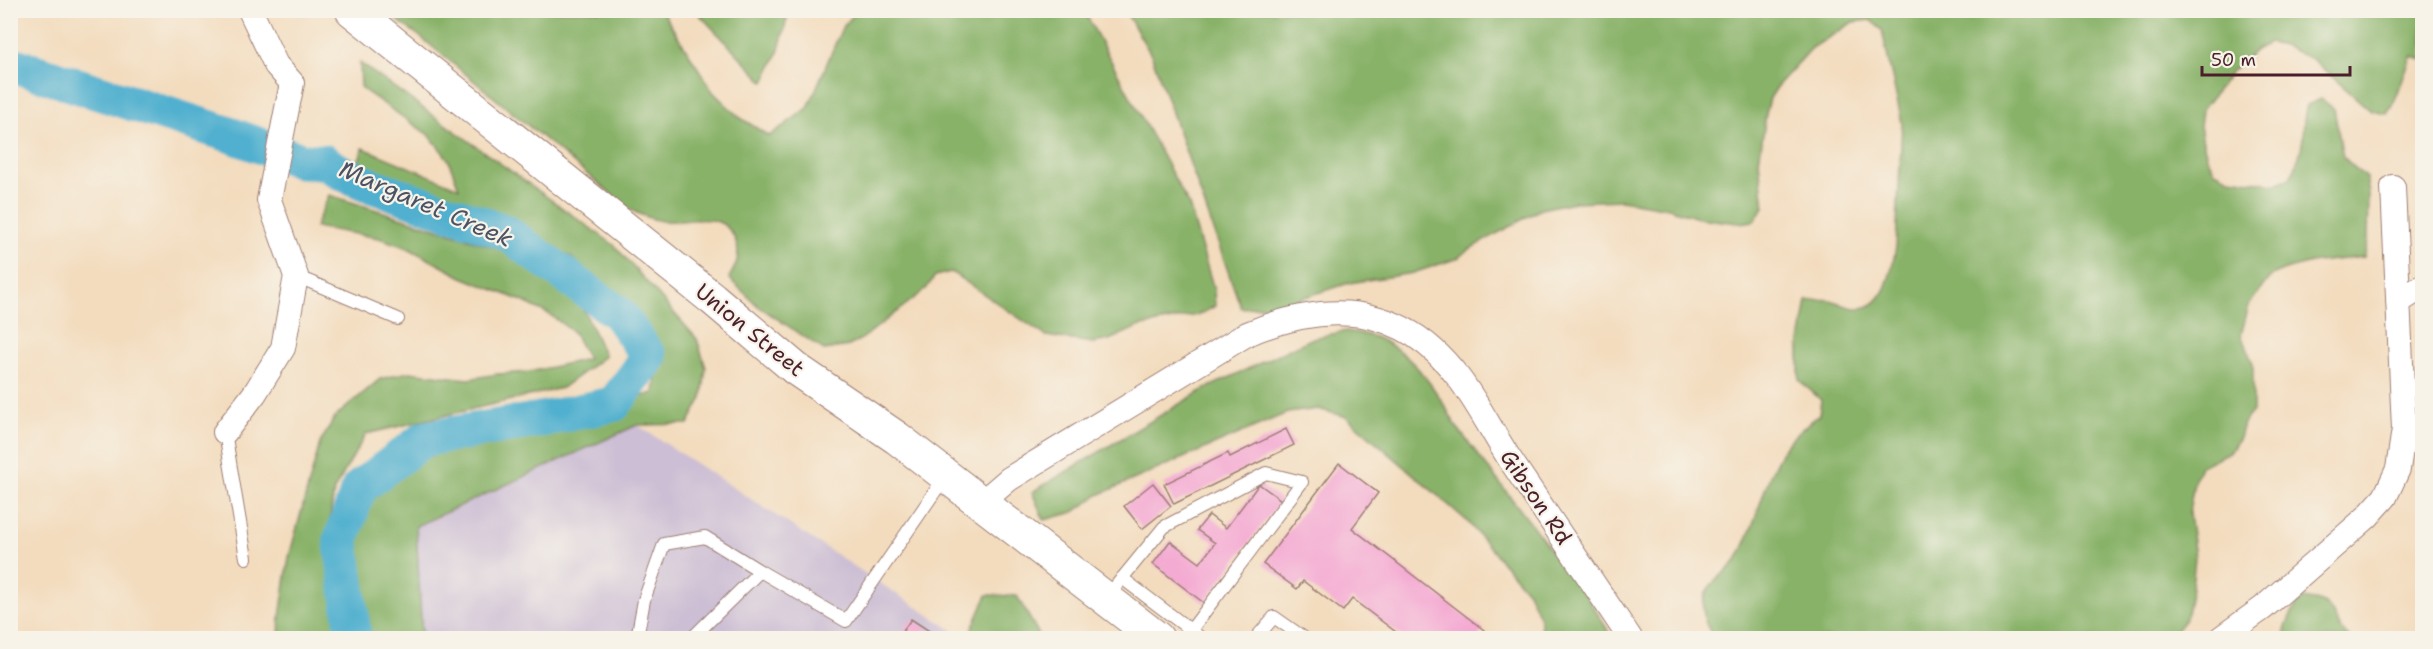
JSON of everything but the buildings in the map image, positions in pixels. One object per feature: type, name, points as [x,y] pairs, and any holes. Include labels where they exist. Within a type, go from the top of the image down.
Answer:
[{"type":"main road","name":"Union Street","points":[[352,10],[713,299],[796,369],[892,435],[981,503],[1114,588],[1157,639]]},
{"type":"street","points":[[225,432],[257,402],[283,348],[296,276],[268,200],[292,83],[276,65],[250,10]]},
{"type":"street","points":[[2221,639],[2263,608],[2360,524],[2385,497],[2398,468],[2404,429],[2394,187]]},
{"type":"street","points":[[2398,302],[2422,287]]},
{"type":"street","name":"Gibson Rd","points":[[981,503],[1009,479],[1135,400],[1247,334],[1284,321],[1346,312],[1380,318],[1399,325],[1429,345],[1459,378],[1630,639]]},
{"type":"lane","points":[[296,276],[398,319]]},
{"type":"lane","points":[[225,432],[246,558]]},
{"type":"lane","points":[[1266,473],[1302,482],[1192,636],[1114,588],[1164,527],[1266,473]]},
{"type":"lane","points":[[637,639],[644,600],[664,544],[705,537],[846,621],[946,476]]},
{"type":"lane","points":[[692,639],[760,571]]},
{"type":"lane","points":[[1256,639],[1274,617],[1304,639]]},
{"type":"shaded area","points":[[637,425],[960,635],[958,638],[422,638],[416,527]]},
{"type":"green space","points":[[2422,10],[2422,60],[2412,56],[2395,100],[2387,114],[2371,111],[2312,59],[2284,46],[2269,43],[2257,49],[2232,71],[2202,110],[2200,126],[2203,142],[2207,157],[2215,171],[2229,178],[2275,184],[2290,178],[2297,164],[2307,105],[2321,99],[2334,109],[2343,157],[2366,178],[2369,194],[2368,242],[2364,257],[2315,262],[2284,270],[2269,278],[2249,305],[2241,335],[2253,364],[2253,411],[2243,423],[2239,438],[2231,451],[2201,466],[2194,481],[2189,513],[2195,557],[2192,588],[2186,618],[2170,638],[1715,638],[1708,629],[1704,613],[1707,590],[1738,558],[1751,531],[1771,473],[1785,447],[1819,415],[1821,400],[1799,380],[1799,348],[1807,301],[1827,299],[1853,308],[1867,307],[1881,295],[1890,276],[1896,247],[1902,123],[1882,30],[1870,20],[1853,22],[1812,48],[1779,84],[1770,98],[1759,161],[1764,207],[1754,221],[1738,223],[1698,218],[1669,208],[1622,200],[1574,202],[1541,209],[1466,251],[1458,258],[1413,273],[1349,283],[1280,305],[1241,308],[1152,56],[1125,11]]},
{"type":"green space","points":[[383,11],[662,11],[713,92],[739,117],[769,136],[808,108],[842,28],[857,11],[1084,11],[1189,205],[1214,290],[1215,306],[1201,314],[1138,327],[1109,340],[1093,343],[1046,336],[951,272],[935,276],[926,289],[863,338],[849,346],[824,350],[758,306],[729,278],[736,265],[738,252],[736,242],[723,224],[705,220],[662,221],[631,210],[418,35]]},
{"type":"green space","points":[[696,11],[789,11],[778,53],[764,82]]},
{"type":"green space","points":[[360,63],[614,245],[697,339],[706,368],[702,398],[688,424],[637,425],[416,526],[422,638],[369,638],[361,572],[354,557],[354,541],[364,513],[383,486],[394,474],[421,459],[498,434],[654,393],[658,361],[651,330],[571,257],[357,165],[363,148],[459,188],[448,159],[430,136],[361,88]]},
{"type":"green space","points":[[329,195],[507,251],[535,266],[582,306],[605,356],[562,388],[366,434],[334,490],[329,525],[337,638],[279,638],[289,557],[320,443],[335,417],[380,379],[409,372],[468,379],[529,372],[588,359],[573,332],[549,314],[462,277],[408,248],[379,238],[315,227]]},
{"type":"green space","points":[[1346,331],[1373,337],[1390,345],[1424,375],[1456,426],[1587,597],[1613,638],[1540,638],[1541,621],[1528,592],[1467,521],[1347,417],[1318,409],[1287,413],[1098,495],[1074,512],[1044,520],[1032,492],[1203,390],[1313,338]]},
{"type":"green space","points":[[987,595],[1017,596],[1041,638],[968,638]]},
{"type":"green space","points":[[2302,599],[2314,600],[2328,607],[2350,638],[2284,638],[2290,617]]},
{"type":"waterway","name":"Margaret Creek","points":[[10,64],[228,134],[302,161],[324,162],[370,185],[505,232],[619,314],[649,357],[614,404],[544,419],[424,439],[359,488],[341,540],[354,638]]}]
